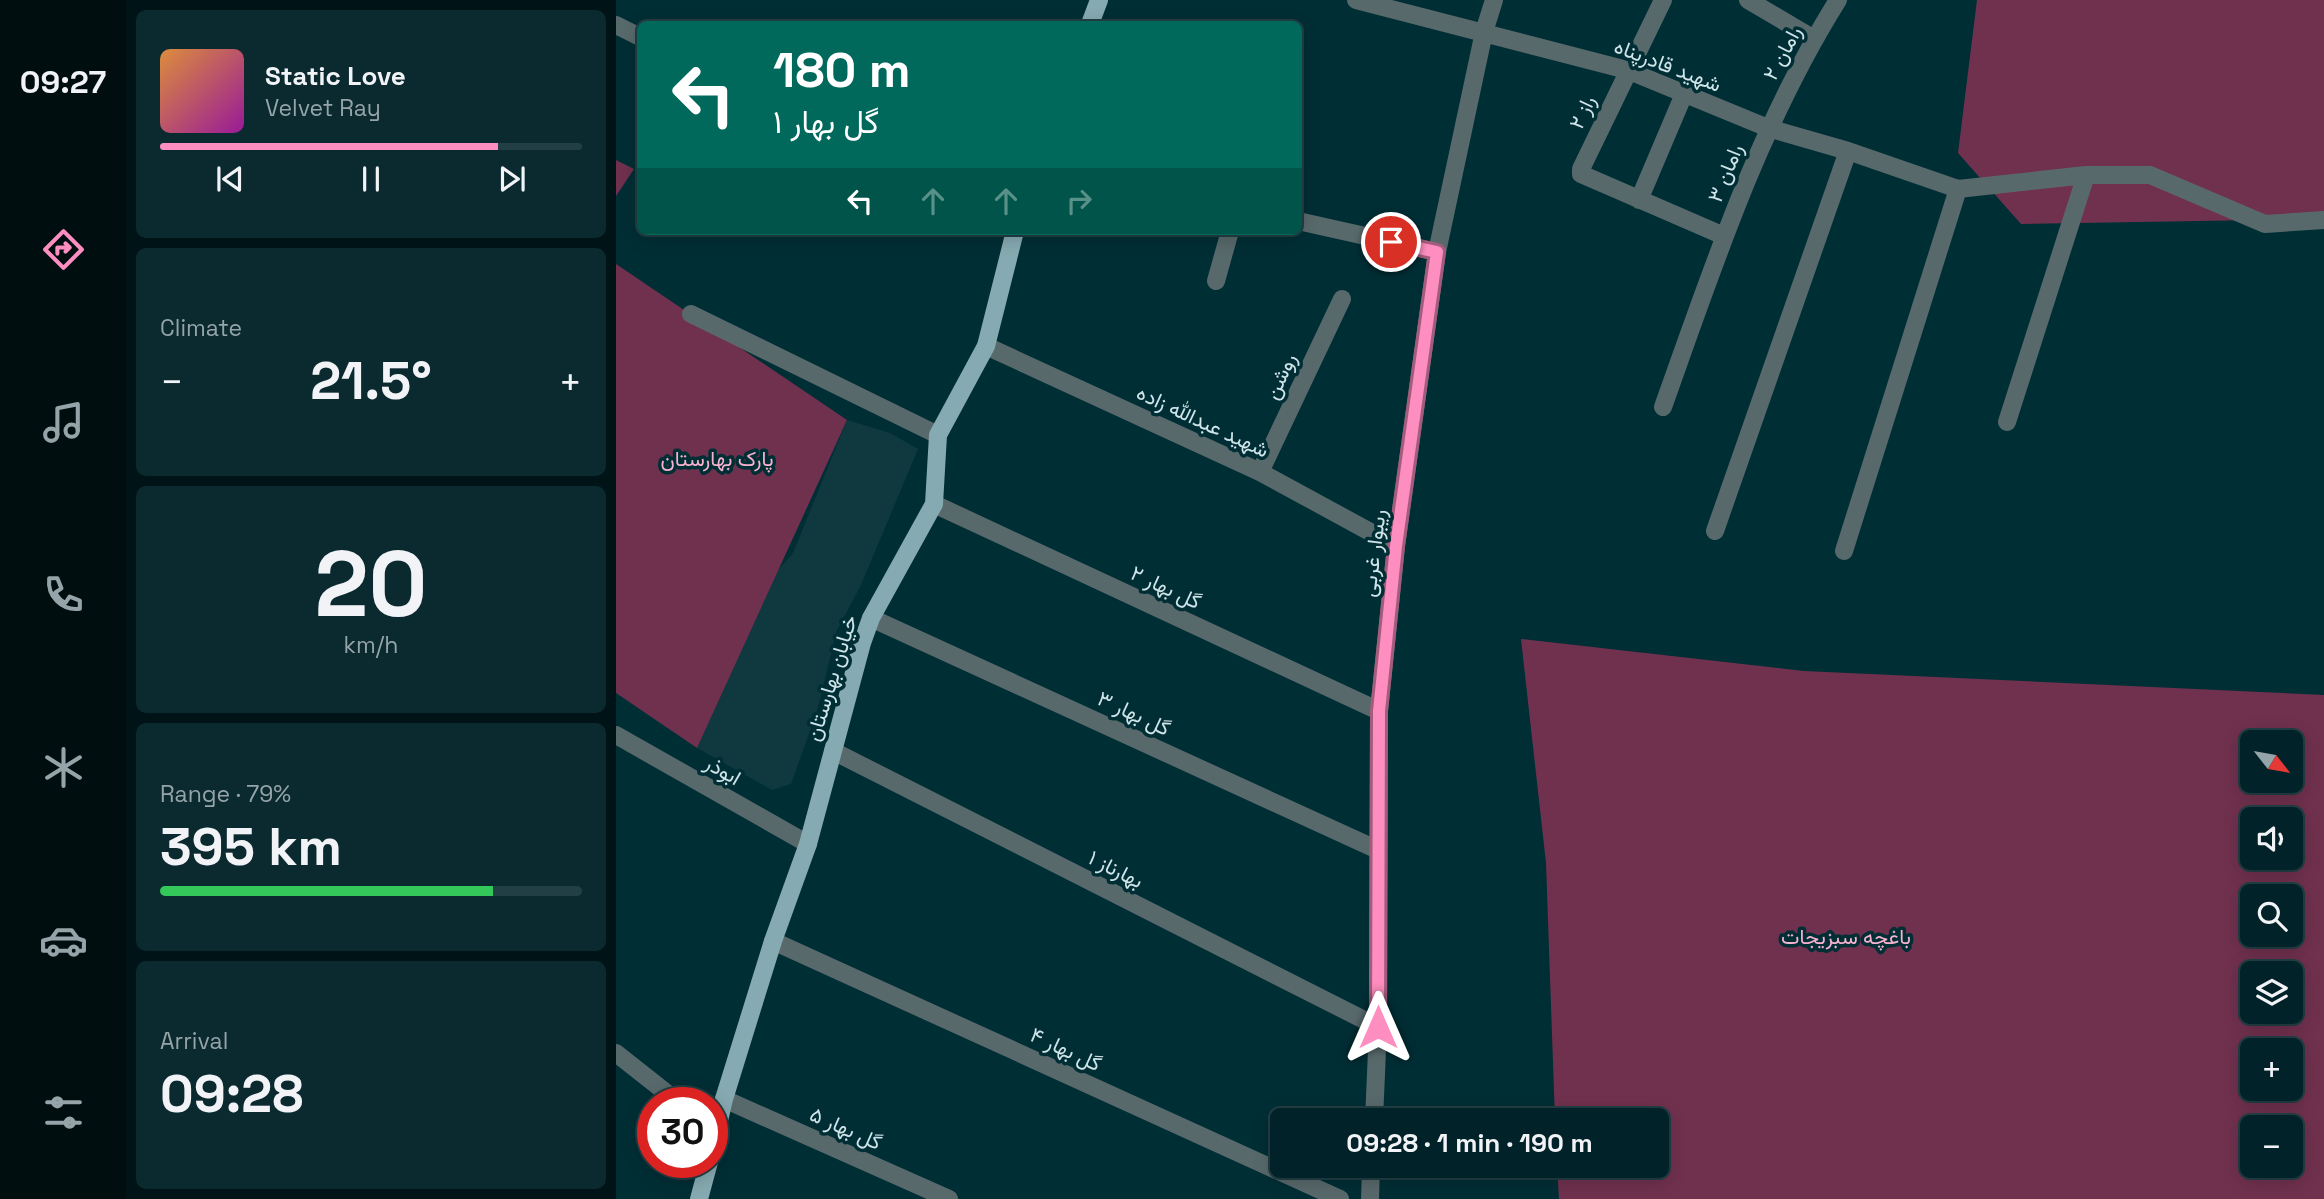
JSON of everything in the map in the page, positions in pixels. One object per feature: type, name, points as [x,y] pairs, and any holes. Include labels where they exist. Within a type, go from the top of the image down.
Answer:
[{"type":"main road","points":[[1091,21],[1100,0]]},
{"type":"main road","name":"خیابان بهارستان","points":[[728,1087],[808,844],[862,643],[871,618],[934,504],[939,435],[986,346],[1014,235]]},
{"type":"main road","points":[[699,1199],[705,1178]]},
{"type":"street","name":"شهید قادرپناه","points":[[1356,0],[1627,70],[1768,128],[1848,151],[1958,189]]},
{"type":"street","name":"ریبوار غربی","points":[[1375,1108],[1378,1027],[1379,711],[1396,546],[1437,252],[1483,32],[1494,0]]},
{"type":"street","name":"راز ۲","points":[[1639,200],[1581,174],[1581,169],[1663,0]]},
{"type":"street","points":[[1748,0],[1814,39]]},
{"type":"street","name":"رامان ۲","points":[[1768,128],[1814,39],[1838,0]]},
{"type":"street","points":[[616,25],[637,36]]},
{"type":"street","points":[[1684,94],[1639,200],[1724,236]]},
{"type":"street","name":"رامان ۳","points":[[1663,407],[1724,236],[1768,128]]},
{"type":"street","points":[[1715,531],[1848,151]]},
{"type":"street","points":[[2007,422],[2086,174]]},
{"type":"street","points":[[1844,551],[1958,189],[2086,174],[2150,175],[2265,224],[2324,220]]},
{"type":"street","points":[[1302,222],[1437,252]]},
{"type":"street","points":[[1216,281],[1229,235]]},
{"type":"street","name":"روشن","points":[[1260,472],[1342,299]]},
{"type":"street","points":[[691,314],[939,435]]},
{"type":"street","name":"شهید عبدالله زاده","points":[[986,346],[1260,472],[1396,546]]},
{"type":"street","name":"گل بهار ۲","points":[[934,504],[1379,711]]},
{"type":"street","name":"گل بهار ۳","points":[[871,618],[1378,850]]},
{"type":"street","name":"ابوذر","points":[[616,735],[808,844]]},
{"type":"street","name":"بهارناز ۱","points":[[833,751],[1378,1027]]},
{"type":"street","name":"گل بهار ۴","points":[[774,941],[1340,1199]]},
{"type":"street","points":[[616,1054],[659,1087]]},
{"type":"street","name":"گل بهار ۵","points":[[728,1100],[939,1197]]},
{"type":"street","points":[[1370,1199],[1371,1178]]},
{"type":"shaded area","points":[[847,420],[890,433],[918,449],[861,585],[837,630],[817,711],[791,784],[772,790],[697,748],[778,570],[793,553]]},
{"type":"green space","points":[[1977,0],[2324,0],[2324,219],[2021,224],[1958,153]]},
{"type":"green space","points":[[616,160],[634,169],[616,196]]},
{"type":"green space","name":"پارک بهارستان","points":[[616,264],[847,420],[697,748],[616,693]]},
{"type":"green space","name":"باغچه سبزیجات","points":[[1521,639],[1804,671],[2324,695],[2324,1199],[1559,1199],[1558,1178],[1669,1178],[1669,1108],[1555,1108],[1546,863]]},
{"type":"route","points":[[1378,1027],[1379,711],[1396,546],[1437,252],[1391,242]]}]
